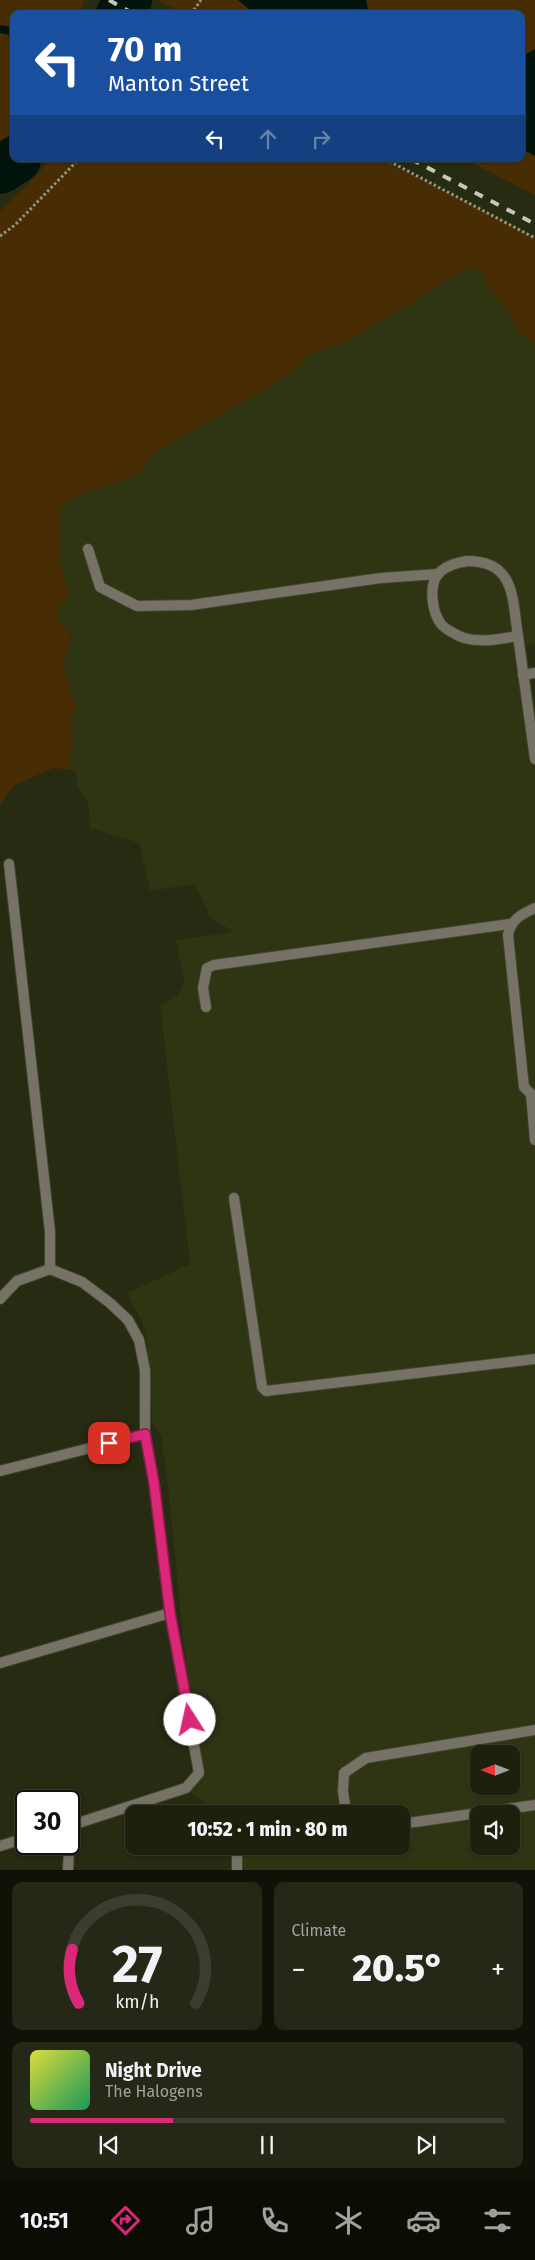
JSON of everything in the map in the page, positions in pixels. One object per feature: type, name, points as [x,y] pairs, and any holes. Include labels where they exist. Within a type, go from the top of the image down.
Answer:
[{"type":"street","points":[[88,549],[100,588],[137,606],[191,605],[381,578],[438,574]]},
{"type":"street","points":[[518,636],[482,642],[462,638],[442,625],[434,608],[433,599],[433,589],[438,574],[449,565],[467,561],[482,561],[495,566],[508,580],[518,636],[535,759]]},
{"type":"street","points":[[524,676],[535,673]]},
{"type":"street","points":[[9,864],[50,1232],[50,1269]]},
{"type":"street","points":[[206,1007],[203,988],[207,968],[214,965],[510,924],[523,913],[535,908]]},
{"type":"street","points":[[510,924],[508,936],[524,1087],[533,1095],[535,1140]]},
{"type":"street","points":[[234,1198],[262,1387],[266,1391],[535,1359]]},
{"type":"street","points":[[0,1300],[17,1280],[50,1269],[82,1282],[110,1303],[131,1327],[138,1340],[145,1370],[145,1434],[154,1483],[170,1613],[199,1773],[186,1788],[80,1822]]},
{"type":"street","points":[[0,1471],[145,1434]]},
{"type":"street","points":[[0,1663],[170,1613]]},
{"type":"street","points":[[345,1805],[344,1773],[366,1758],[535,1730]]},
{"type":"street","points":[[410,1823],[535,1805]]},
{"type":"street","points":[[0,1846],[15,1841]]},
{"type":"street","points":[[68,1855],[68,1870]]},
{"type":"street","points":[[237,1855],[237,1870]]},
{"type":"path","points":[[0,236],[15,225],[76,162]]},
{"type":"path","points":[[391,162],[535,238]]},
{"type":"shaded area","points":[[0,0],[85,0],[80,10],[10,10],[10,134],[0,144]]},
{"type":"shaded area","points":[[157,0],[238,0],[250,10],[176,10]]},
{"type":"shaded area","points":[[238,0],[366,0],[368,10],[250,10]]},
{"type":"shaded area","points":[[366,0],[535,0],[535,49],[525,55],[525,10],[368,10]]},
{"type":"shaded area","points":[[535,49],[535,156],[525,150],[525,55]]},
{"type":"shaded area","points":[[525,150],[535,156],[535,195],[470,162],[525,162]]},
{"type":"shaded area","points":[[47,162],[387,162],[535,237],[535,349],[534,342],[519,335],[512,317],[486,283],[483,273],[469,267],[346,342],[308,355],[291,374],[151,455],[143,472],[71,499],[59,508],[60,564],[69,596],[59,606],[57,618],[72,636],[63,667],[76,708],[70,717],[74,740],[68,762],[72,770],[53,768],[13,786],[0,805],[0,211]]},
{"type":"shaded area","points":[[469,266],[483,273],[486,283],[512,317],[519,335],[534,342],[535,644],[526,646],[535,704],[535,1870],[241,1870],[243,1855],[410,1855],[410,1805],[208,1805],[185,1787],[196,1766],[167,1478],[161,1436],[152,1422],[147,1341],[142,1322],[127,1293],[190,1264],[160,1005],[178,996],[184,980],[176,940],[234,932],[210,917],[195,884],[150,891],[139,843],[90,828],[88,800],[78,788],[75,770],[72,770],[68,762],[74,740],[70,717],[76,708],[63,667],[72,636],[57,618],[59,606],[69,596],[60,564],[59,508],[71,499],[142,472],[151,455],[291,374],[308,355],[346,342]]},
{"type":"waterway","points":[[122,10],[128,0]]},
{"type":"waterway","points":[[0,29],[10,31]]},
{"type":"waterway","points":[[0,170],[12,162]]},
{"type":"railway","points":[[109,0],[127,10]]},
{"type":"railway","points":[[417,162],[535,224]]},
{"type":"route","points":[[109,1443],[145,1434],[154,1483],[170,1613],[190,1720]]}]
